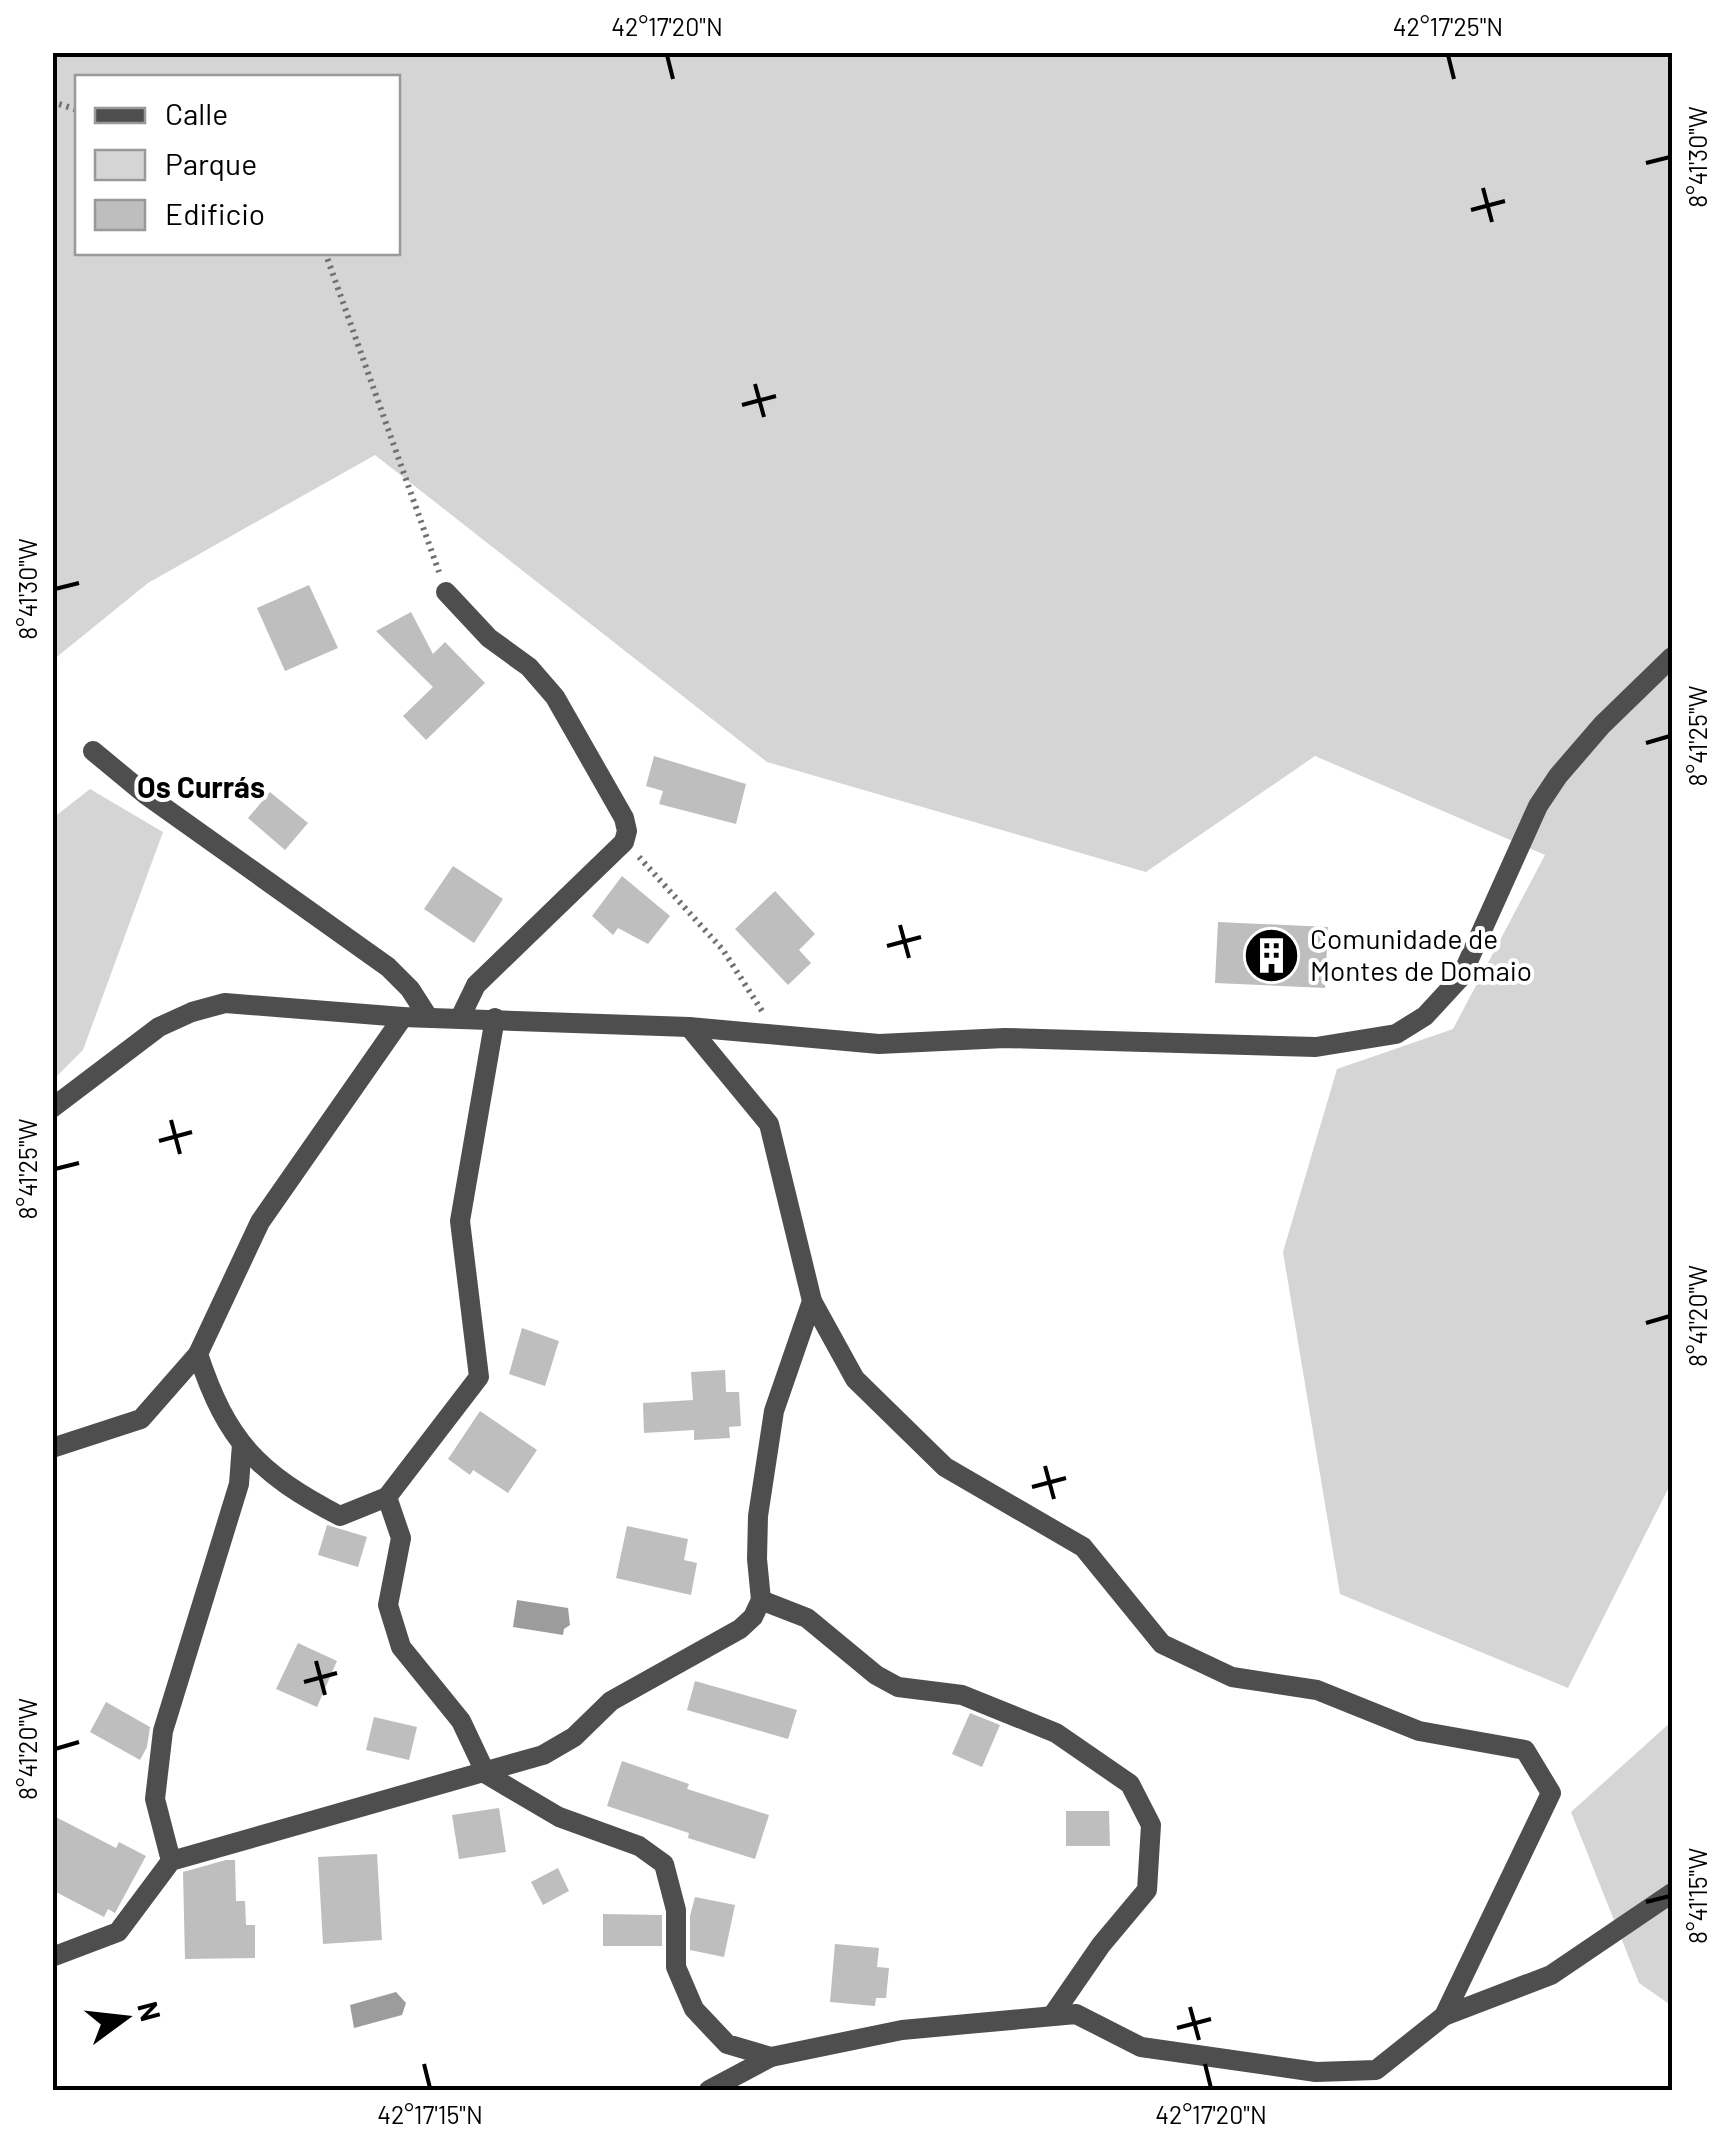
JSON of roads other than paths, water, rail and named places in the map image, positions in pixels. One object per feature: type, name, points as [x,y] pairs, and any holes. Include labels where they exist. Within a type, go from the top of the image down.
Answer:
[{"type":"street","points":[[446,592],[490,638],[529,667],[555,696],[624,818],[627,831],[624,842],[476,985],[460,1018]]},
{"type":"street","points":[[52,1108],[159,1027],[225,1003],[402,1016],[689,1026],[879,1044],[1005,1038],[1316,1047],[1396,1034],[1425,1016],[1461,977],[1538,806],[1558,776],[1602,725],[1672,658]]},
{"type":"street","points":[[93,751],[144,794],[388,967],[428,1017]]},
{"type":"street","points":[[52,1448],[141,1419],[198,1354],[260,1222],[402,1016]]},
{"type":"street","points":[[198,1354],[214,1404],[252,1458],[302,1496],[340,1516],[387,1497],[479,1377],[460,1221],[495,1018]]},
{"type":"street","points":[[689,1026],[769,1124],[812,1302],[854,1379],[944,1468],[1083,1546],[1162,1644],[1232,1677],[1317,1690],[1419,1730],[1525,1750],[1551,1793],[1444,2016]]},
{"type":"street","points":[[52,1956],[118,1932],[171,1860],[543,1755],[574,1738],[610,1700],[740,1629],[753,1617],[761,1600],[758,1516],[774,1412],[812,1302]]},
{"type":"street","points":[[171,1860],[154,1799],[163,1731],[239,1484],[242,1444]]},
{"type":"street","points":[[387,1497],[401,1538],[388,1605],[401,1647],[461,1720],[486,1774],[558,1817],[639,1846],[664,1864],[676,1910],[676,1967],[694,2009],[727,2044],[772,2058]]},
{"type":"street","points":[[761,1600],[806,1618],[876,1676],[898,1687],[962,1696],[1056,1733],[1130,1784],[1151,1825],[1147,1890],[1101,1945],[1052,2016]]},
{"type":"street","points":[[709,2090],[772,2058],[902,2030],[1076,2014],[1141,2047],[1316,2072],[1376,2070],[1444,2016],[1550,1975],[1672,1893]]},
{"type":"place","name":"Comunidade de Montes de Domaio","points":[[1271,955]]},
{"type":"district","name":"Os Currás","points":[[201,788]]}]
